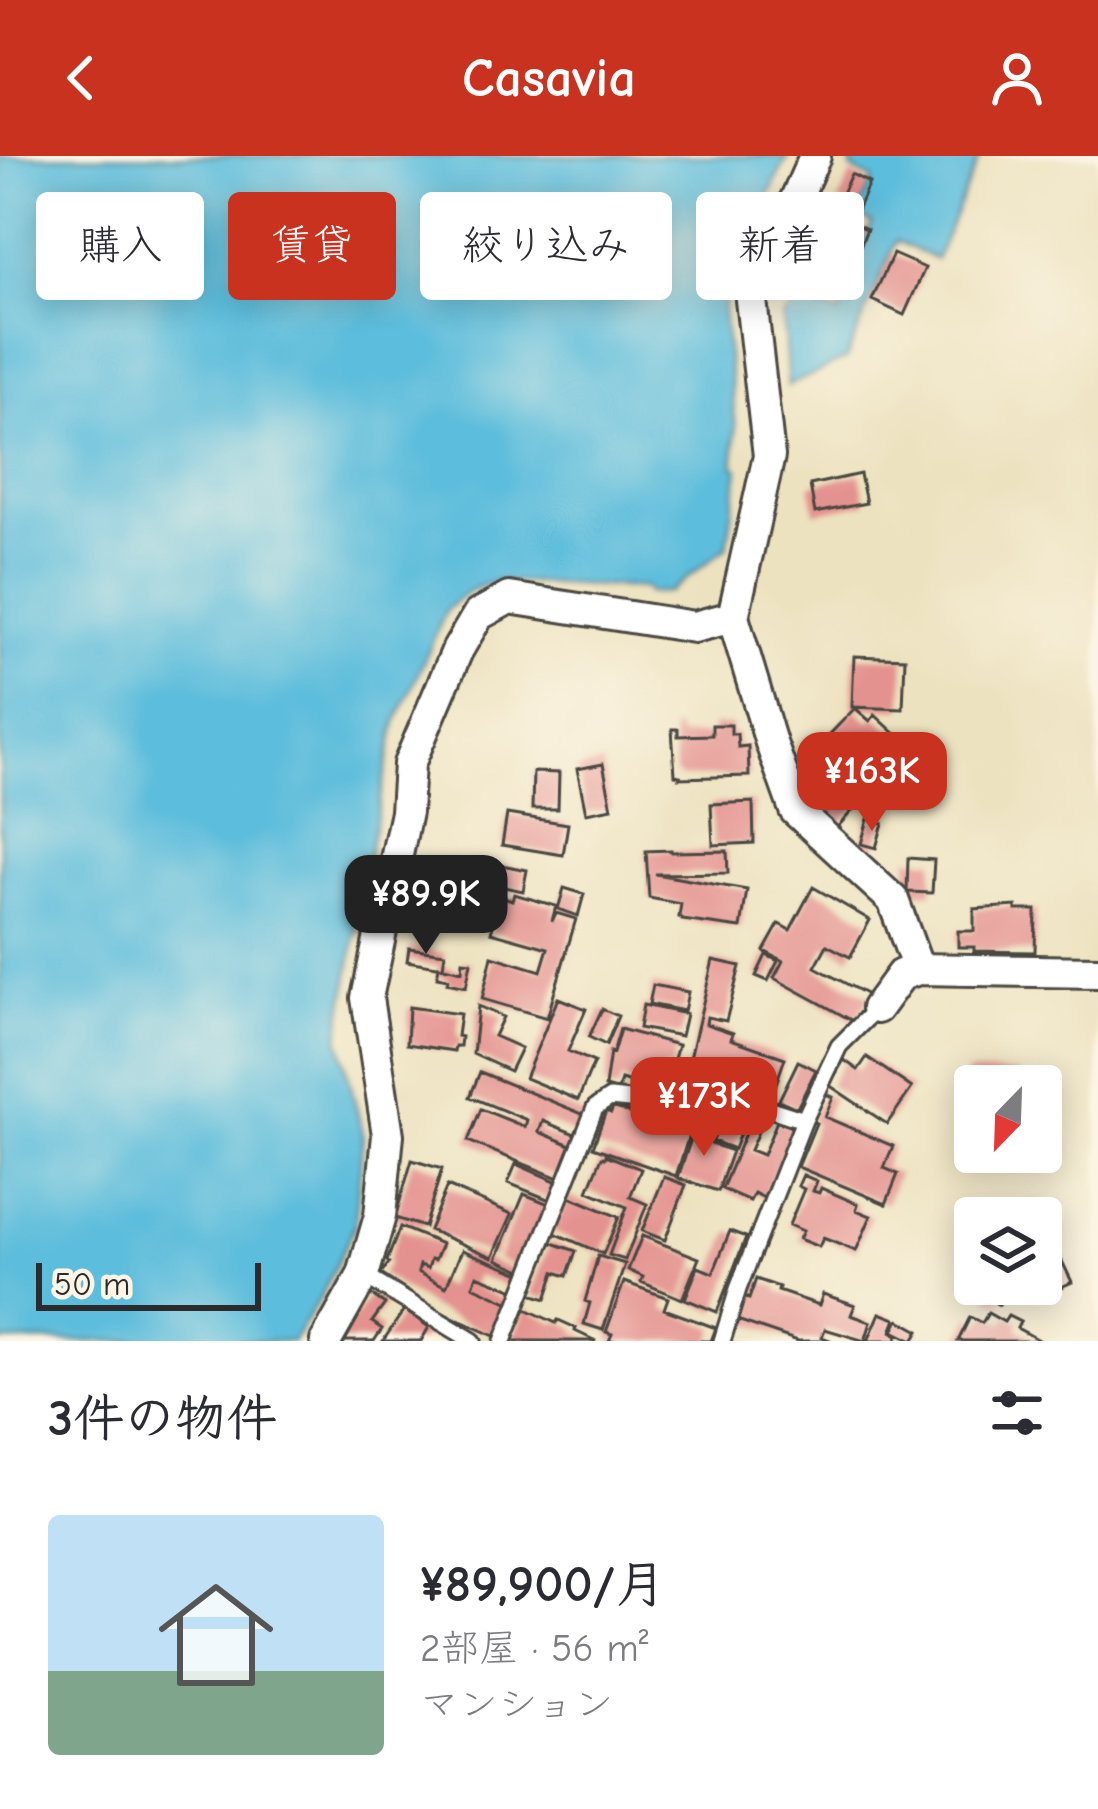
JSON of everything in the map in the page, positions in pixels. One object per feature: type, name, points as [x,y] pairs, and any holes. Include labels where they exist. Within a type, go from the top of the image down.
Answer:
[{"type":"street","points":[[815,156],[751,300],[769,456],[733,617],[795,810],[893,900],[918,969]]},
{"type":"street","points":[[326,1341],[363,1275],[380,1216],[388,1135],[367,998],[406,812],[409,764],[457,651],[478,615],[509,598],[694,627],[733,617]]},
{"type":"street","points":[[877,1008],[901,975],[918,969],[1098,972]]},
{"type":"lane","points":[[722,1341],[804,1120],[839,1046],[877,1008]]},
{"type":"lane","points":[[503,1341],[595,1108],[610,1098],[658,1103],[684,1081],[804,1120]]},
{"type":"lane","points":[[363,1275],[472,1341]]},
{"type":"water","points":[[0,156],[788,156],[771,192],[696,192],[696,300],[726,300],[723,311],[736,428],[734,466],[739,469],[727,547],[669,592],[495,581],[469,591],[447,609],[396,723],[339,1036],[363,1135],[355,1225],[322,1295],[293,1341],[0,1341]]},
{"type":"water","points":[[854,156],[980,156],[936,259],[896,241],[846,359],[788,386],[783,317],[798,300],[822,300],[820,307],[839,314],[845,300],[864,300],[864,241],[872,223],[864,220],[864,199],[873,180],[851,169]]},
{"type":"building","points":[[851,174],[869,183],[864,194],[843,192]]},
{"type":"building","points":[[893,254],[925,268],[904,315],[872,300]]},
{"type":"building","points":[[860,474],[866,503],[815,513],[810,485]]},
{"type":"building","points":[[854,656],[905,658],[903,709],[852,707]]},
{"type":"building","points":[[855,708],[870,721],[875,715],[899,737],[872,767],[883,777],[831,834],[816,820],[822,814],[801,795],[824,770],[830,775],[836,768],[848,779],[862,763],[830,734]]},
{"type":"building","points":[[712,725],[731,725],[738,747],[748,746],[749,776],[675,775],[672,729],[678,729],[678,736],[712,735]]},
{"type":"building","points":[[843,746],[851,758],[837,767],[829,756]]},
{"type":"building","points":[[885,760],[897,762],[893,791],[882,782]]},
{"type":"building","points":[[603,764],[612,808],[586,813],[577,769]]},
{"type":"building","points":[[533,772],[559,773],[558,809],[532,809]]},
{"type":"building","points":[[753,802],[754,843],[713,845],[711,804]]},
{"type":"building","points":[[507,814],[568,824],[563,855],[502,845]]},
{"type":"building","points":[[868,819],[883,823],[876,848],[861,844]]},
{"type":"building","points":[[646,851],[727,851],[728,873],[655,874],[747,890],[741,928],[682,920],[681,904],[649,898]]},
{"type":"building","points":[[908,858],[934,860],[932,893],[907,892]]},
{"type":"building","points":[[502,865],[527,870],[523,891],[499,886]]},
{"type":"building","points":[[813,887],[870,920],[850,957],[827,945],[815,967],[871,997],[853,1021],[774,978],[783,961],[764,951],[779,924],[790,930]]},
{"type":"building","points":[[564,888],[584,894],[578,916],[558,909]]},
{"type":"building","points":[[514,894],[556,906],[552,921],[556,913],[576,919],[547,1018],[482,999],[492,956],[541,971],[548,948],[491,932],[501,896],[512,900]]},
{"type":"building","points":[[1016,906],[1016,910],[1036,910],[1035,952],[958,947],[958,931],[974,931],[974,909]]},
{"type":"building","points":[[409,948],[445,953],[443,967],[407,961]]},
{"type":"building","points":[[766,955],[778,961],[768,981],[756,976]]},
{"type":"building","points":[[713,960],[740,966],[726,1021],[707,1017],[706,1024],[733,1033],[731,1039],[785,1058],[770,1101],[698,1073],[697,1077],[686,1075]]},
{"type":"building","points":[[463,961],[471,962],[466,987],[437,977],[439,966],[462,971]]},
{"type":"building","points":[[653,985],[688,992],[684,1011],[649,1004]]},
{"type":"building","points":[[558,998],[586,1009],[568,1051],[594,1062],[578,1100],[525,1078]]},
{"type":"building","points":[[643,1005],[686,1014],[681,1036],[639,1028]]},
{"type":"building","points":[[478,1006],[503,1017],[494,1036],[521,1048],[510,1071],[473,1054]]},
{"type":"building","points":[[409,1007],[460,1014],[460,1046],[454,1051],[407,1044]]},
{"type":"building","points":[[602,1009],[618,1016],[606,1045],[589,1037]]},
{"type":"building","points":[[620,1029],[678,1045],[671,1069],[664,1067],[659,1083],[639,1077],[637,1085],[621,1080],[618,1091],[605,1087],[610,1052]]},
{"type":"building","points":[[867,1057],[912,1088],[887,1124],[829,1085],[844,1060],[858,1070]]},
{"type":"building","points":[[798,1061],[816,1070],[797,1108],[779,1100]]},
{"type":"building","points":[[480,1072],[585,1115],[577,1135],[543,1121],[539,1132],[571,1145],[558,1178],[468,1141],[481,1109],[525,1127],[527,1120],[470,1097]]},
{"type":"building","points":[[689,1093],[702,1098],[691,1125],[667,1115],[672,1100]]},
{"type":"building","points":[[823,1093],[833,1097],[825,1117],[893,1146],[884,1168],[898,1174],[886,1204],[798,1167]]},
{"type":"building","points":[[726,1104],[748,1112],[734,1149],[713,1141]]},
{"type":"building","points":[[613,1107],[689,1135],[676,1176],[593,1147],[606,1111],[611,1113]]},
{"type":"building","points":[[753,1114],[764,1118],[750,1150],[763,1155],[777,1121],[793,1128],[764,1198],[754,1193],[750,1201],[722,1189]]},
{"type":"building","points":[[699,1115],[711,1119],[703,1141],[732,1151],[718,1191],[678,1178]]},
{"type":"building","points":[[606,1155],[641,1169],[630,1197],[647,1204],[625,1260],[609,1255],[627,1207],[588,1191]]},
{"type":"building","points":[[412,1160],[442,1169],[424,1227],[395,1218]]},
{"type":"building","points":[[516,1164],[558,1182],[550,1200],[508,1183]]},
{"type":"building","points":[[803,1175],[817,1181],[813,1191],[819,1193],[821,1188],[858,1204],[856,1210],[871,1216],[856,1251],[823,1238],[819,1247],[799,1239],[803,1231],[789,1225],[804,1189],[798,1186]]},
{"type":"building","points":[[664,1177],[686,1185],[665,1240],[642,1231]]},
{"type":"building","points":[[447,1186],[512,1214],[493,1257],[429,1230]]},
{"type":"building","points":[[524,1194],[549,1204],[522,1270],[497,1259]]},
{"type":"building","points":[[568,1196],[619,1217],[603,1254],[552,1232]]},
{"type":"building","points":[[400,1227],[442,1244],[435,1260],[431,1259],[428,1268],[420,1265],[418,1272],[446,1287],[462,1250],[524,1274],[517,1291],[477,1275],[473,1286],[512,1304],[497,1337],[435,1310],[381,1274]]},
{"type":"building","points":[[730,1231],[746,1237],[717,1312],[685,1299],[698,1267],[713,1273]]},
{"type":"building","points":[[642,1236],[699,1258],[682,1299],[641,1282],[643,1277],[628,1270]]},
{"type":"building","points":[[550,1242],[576,1251],[567,1276],[555,1272],[546,1299],[531,1294]]},
{"type":"building","points":[[598,1256],[625,1264],[603,1330],[584,1324],[590,1303],[585,1301]]},
{"type":"building","points":[[1062,1261],[1072,1282],[1062,1287]]},
{"type":"building","points":[[756,1279],[819,1305],[823,1294],[855,1305],[851,1315],[871,1322],[865,1341],[825,1329],[822,1337],[832,1341],[798,1341],[737,1320]]},
{"type":"building","points":[[624,1282],[668,1298],[664,1309],[716,1328],[711,1341],[609,1341],[612,1334],[606,1332]]},
{"type":"building","points":[[370,1294],[385,1304],[372,1322],[382,1329],[374,1341],[338,1341]]},
{"type":"building","points":[[526,1309],[576,1328],[596,1341],[511,1341]]},
{"type":"building","points":[[404,1310],[429,1327],[421,1341],[383,1341]]},
{"type":"building","points":[[880,1313],[896,1319],[891,1332],[898,1335],[896,1341],[868,1341]]},
{"type":"building","points":[[988,1313],[1004,1322],[1008,1316],[1020,1322],[1017,1328],[1041,1341],[958,1341],[970,1317],[982,1323]]},
{"type":"building","points":[[899,1320],[919,1331],[913,1341],[893,1331]]}]
